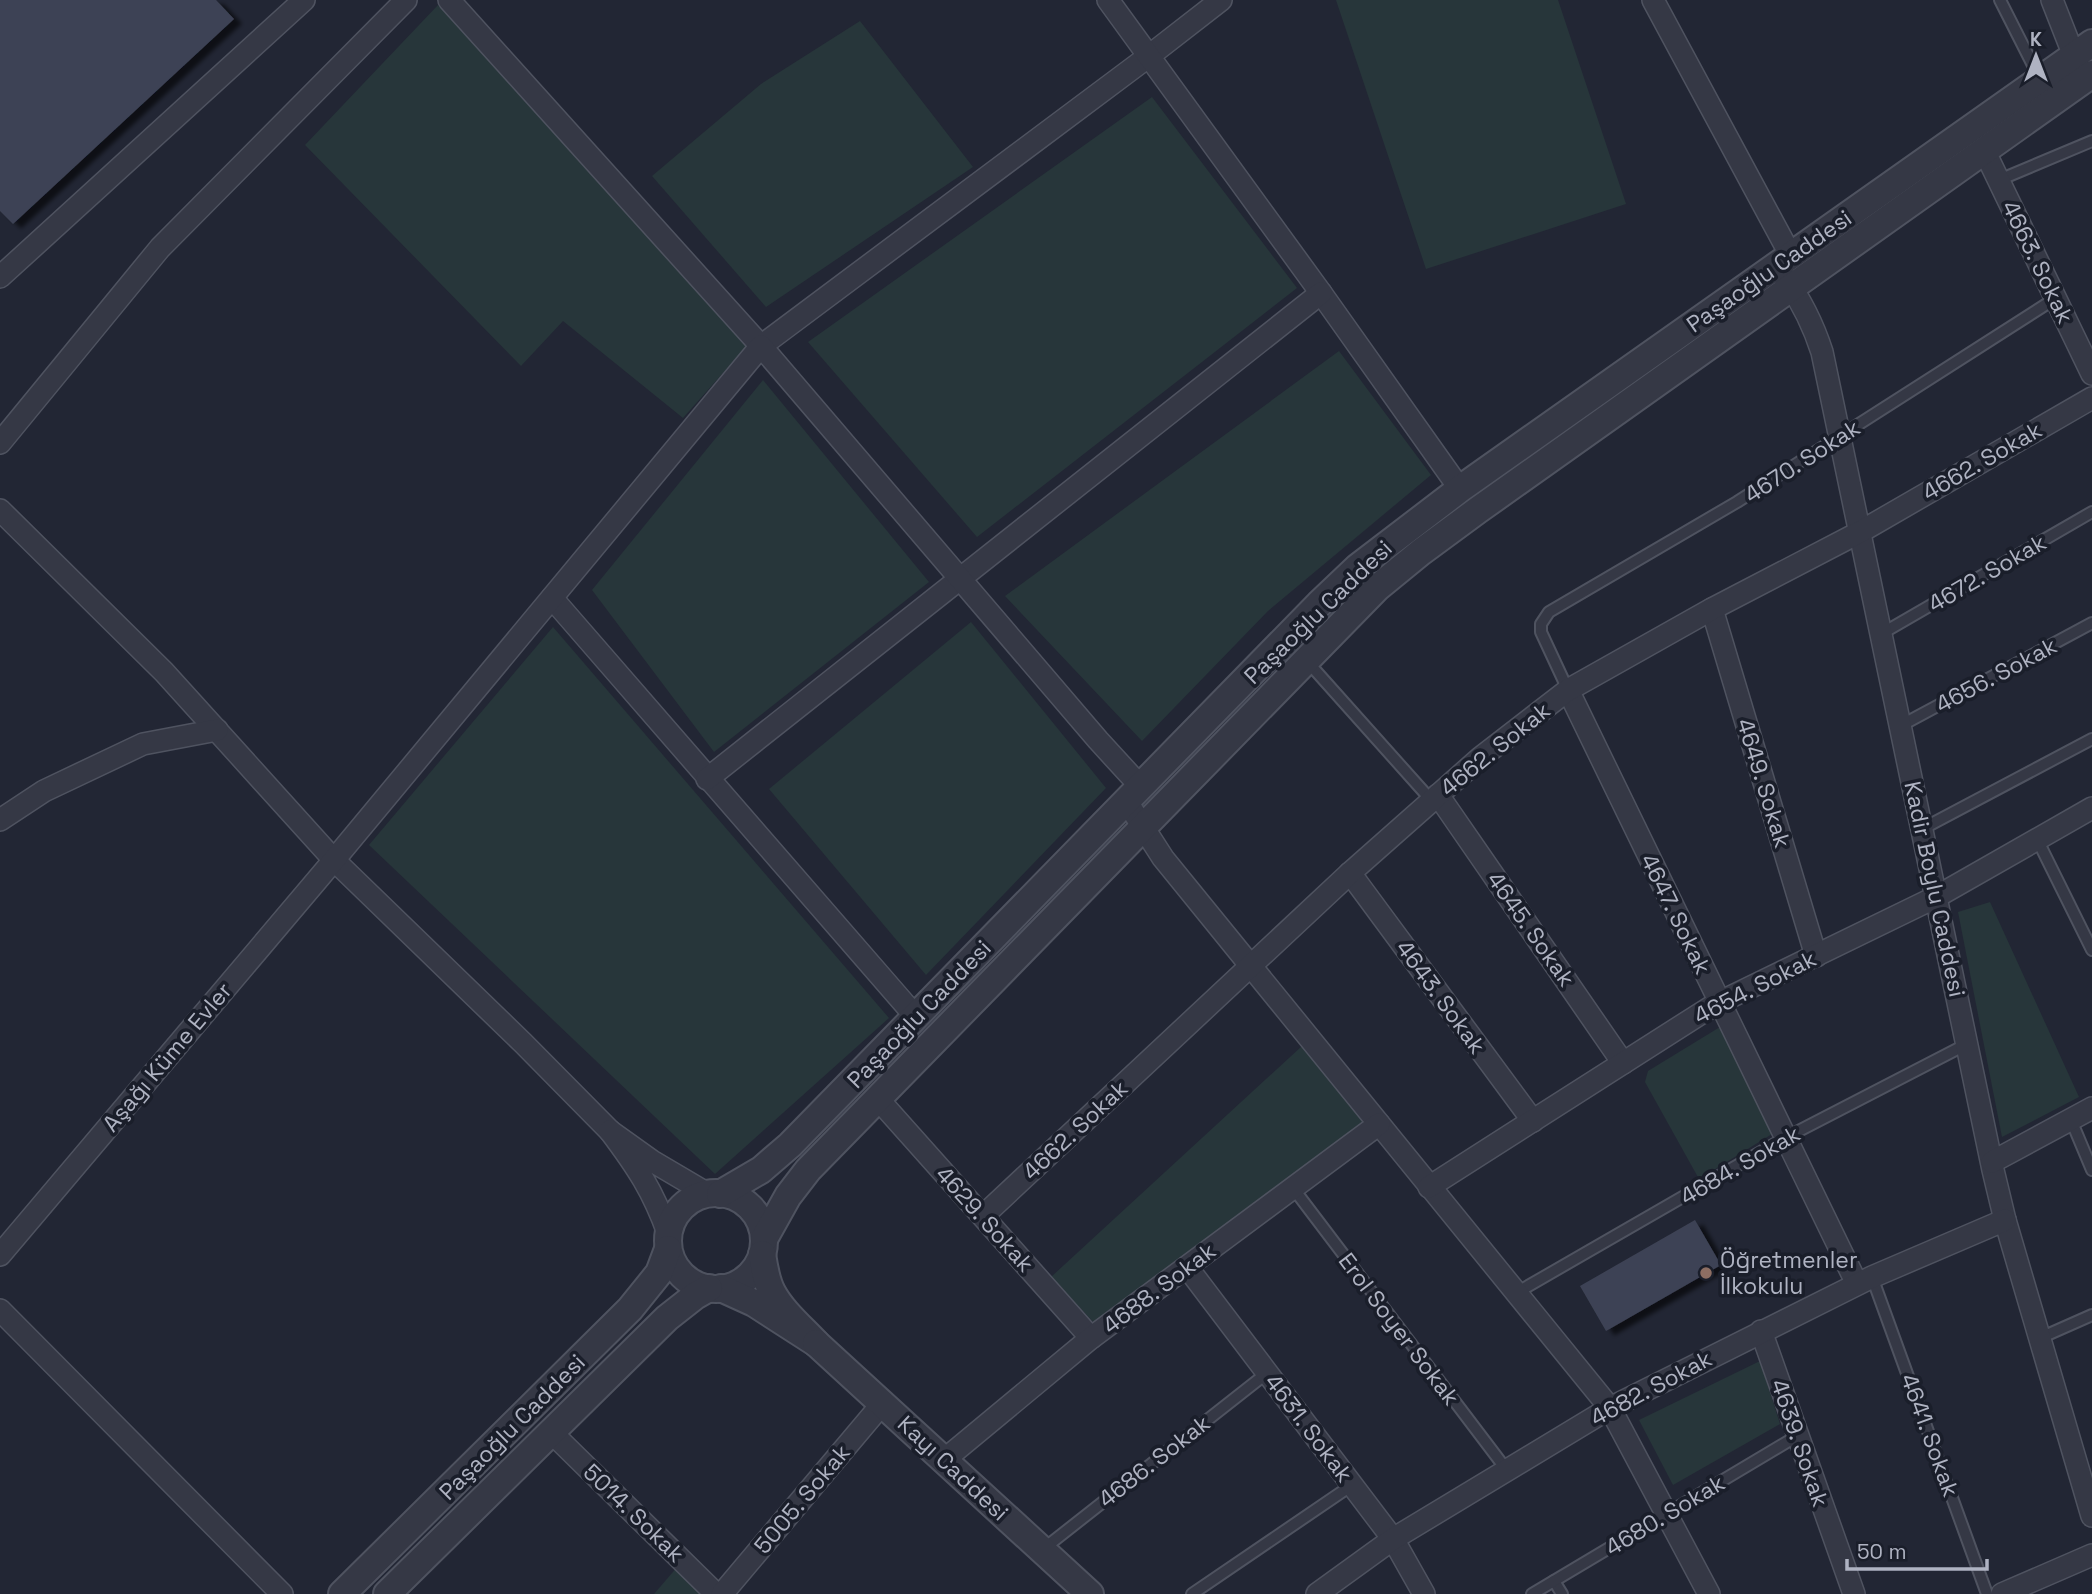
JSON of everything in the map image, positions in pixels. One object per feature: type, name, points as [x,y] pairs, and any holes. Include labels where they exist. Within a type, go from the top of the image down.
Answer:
[{"type":"street","points":[[0,277],[303,0]]},
{"type":"street","points":[[0,443],[160,248],[405,0]]},
{"type":"street","points":[[449,0],[761,346],[1098,740],[1134,794],[1143,828],[1163,858],[1610,1408],[1709,1594]]},
{"type":"street","points":[[1108,0],[1460,489]]},
{"type":"street","name":"Aşağı Küme Evler","points":[[0,1255],[334,860],[761,346],[1149,57],[1220,0]]},
{"type":"street","name":"Kadir Boylu Caddesi","points":[[1653,0],[1784,261],[1792,287],[1813,324],[1822,352],[2005,1220],[2092,1516]]},
{"type":"street","points":[[2052,0],[2086,58]]},
{"type":"street","name":"Paşaoğlu Caddesi","points":[[714,1194],[761,1170],[790,1145],[1358,567],[1460,489],[2041,79],[2086,58]]},
{"type":"street","name":"Paşaoğlu Caddesi","points":[[763,1247],[775,1215],[796,1185],[1377,588],[1421,552],[1984,150],[2086,58]]},
{"type":"street","name":"4663. Sokak","points":[[1984,150],[2092,374]]},
{"type":"street","points":[[708,779],[1321,293]]},
{"type":"street","name":"4662. Sokak","points":[[983,1216],[1350,873],[1480,758],[1568,690],[1712,609],[1860,532],[2092,398]]},
{"type":"street","points":[[0,510],[164,672],[334,860],[610,1131],[639,1170],[656,1200],[674,1265],[685,1278],[699,1286],[715,1288],[745,1279],[756,1268],[763,1247],[761,1224],[753,1211],[742,1201],[728,1195],[714,1194],[698,1197],[684,1205],[674,1218],[668,1241]]},
{"type":"street","points":[[552,598],[916,1017]]},
{"type":"street","name":"4649. Sokak","points":[[1712,609],[1815,956]]},
{"type":"street","name":"4647. Sokak","points":[[1568,690],[1785,1138],[1864,1280]]},
{"type":"street","points":[[0,820],[44,790],[143,744],[217,730]]},
{"type":"street","name":"4645. Sokak","points":[[1435,798],[1623,1063]]},
{"type":"street","name":"4654. Sokak","points":[[1429,1187],[1719,1002],[1936,897],[2092,808]]},
{"type":"street","name":"4643. Sokak","points":[[1350,873],[1532,1121]]},
{"type":"street","name":"4629. Sokak","points":[[878,1099],[1091,1338]]},
{"type":"street","points":[[1992,1162],[2092,1108]]},
{"type":"street","name":"4688. Sokak","points":[[944,1460],[1091,1338],[1379,1124]]},
{"type":"street","points":[[610,1131],[652,1161],[714,1194]]},
{"type":"street","name":"4682. Sokak","points":[[1317,1594],[1392,1539],[1610,1408],[1864,1280],[2005,1220]]},
{"type":"street","name":"Paşaoğlu Caddesi","points":[[345,1594],[631,1309],[659,1273],[668,1241]]},
{"type":"street","name":"Kayı Caddesi","points":[[763,1247],[765,1274],[771,1292],[816,1343],[1090,1594]]},
{"type":"street","name":"4631. Sokak","points":[[1187,1267],[1392,1539],[1424,1594]]},
{"type":"street","name":"Paşaoğlu Caddesi","points":[[387,1594],[667,1318],[695,1296],[715,1288]]},
{"type":"street","name":"Kayı Caddesi","points":[[715,1288],[754,1303],[816,1343]]},
{"type":"street","points":[[0,1310],[282,1594]]},
{"type":"street","name":"4639. Sokak","points":[[1761,1331],[1854,1594]]},
{"type":"street","name":"5005. Sokak","points":[[722,1594],[882,1404]]},
{"type":"street","name":"5014. Sokak","points":[[551,1432],[716,1594]]},
{"type":"street","points":[[2002,1594],[2092,1555]]},
{"type":"lane","points":[[2000,0],[2041,79]]},
{"type":"lane","points":[[1999,180],[2092,141]]},
{"type":"lane","name":"4670. Sokak","points":[[1544,618],[1556,608],[1690,531],[2056,298]]},
{"type":"lane","name":"4672. Sokak","points":[[1881,634],[2092,512]]},
{"type":"lane","name":"4647. Sokak","points":[[1544,618],[1541,632],[1568,690]]},
{"type":"lane","name":"4656. Sokak","points":[[1900,726],[2092,623]]},
{"type":"lane","name":"4645. Sokak","points":[[1306,660],[1435,798]]},
{"type":"lane","points":[[1922,829],[2092,739]]},
{"type":"lane","points":[[2037,839],[2092,950]]},
{"type":"lane","name":"4684. Sokak","points":[[1516,1293],[1785,1138],[1967,1044]]},
{"type":"lane","points":[[2071,1120],[2092,1170]]},
{"type":"lane","name":"Erol Soyer Sokak","points":[[1293,1188],[1506,1469]]},
{"type":"lane","name":"4641. Sokak","points":[[1864,1280],[1987,1594]]},
{"type":"lane","points":[[2040,1338],[2092,1315]]},
{"type":"lane","name":"4686. Sokak","points":[[1042,1550],[1267,1373]]},
{"type":"lane","name":"4680. Sokak","points":[[1532,1594],[1797,1436]]},
{"type":"lane","points":[[1192,1594],[1352,1485]]},
{"type":"lane","points":[[1554,1581],[1562,1594]]},
{"type":"shaded area","points":[[1336,0],[1558,0],[1626,204],[1426,269]]},
{"type":"shaded area","points":[[438,5],[747,346],[683,418],[563,321],[521,366],[305,145]]},
{"type":"shaded area","points":[[860,21],[973,167],[766,307],[652,176],[761,84]]},
{"type":"shaded area","points":[[1152,97],[1297,288],[977,537],[808,342]]},
{"type":"shaded area","points":[[1339,351],[1431,475],[1268,611],[1142,741],[1005,596]]},
{"type":"shaded area","points":[[763,380],[929,582],[714,752],[592,590]]},
{"type":"shaded area","points":[[971,622],[1106,788],[926,975],[769,789]]},
{"type":"shaded area","points":[[553,627],[889,1018],[715,1174],[369,845]]},
{"type":"shaded area","points":[[1990,902],[2079,1097],[2002,1137],[1958,912]]},
{"type":"shaded area","points":[[1720,1027],[1772,1134],[1699,1179],[1645,1082],[1648,1071]]},
{"type":"shaded area","points":[[1302,1046],[1366,1123],[1095,1324],[1051,1277]]},
{"type":"shaded area","points":[[1760,1361],[1780,1424],[1673,1485],[1639,1420]]},
{"type":"shaded area","points":[[679,1565],[712,1594],[654,1594]]},
{"type":"building","points":[[0,0],[216,0],[234,19],[13,224],[0,211]]},
{"type":"building","points":[[1695,1220],[1721,1265],[1606,1331],[1580,1286]]},
{"type":"place","name":"Öğretmenler İlkokulu","points":[[1706,1273]]}]
